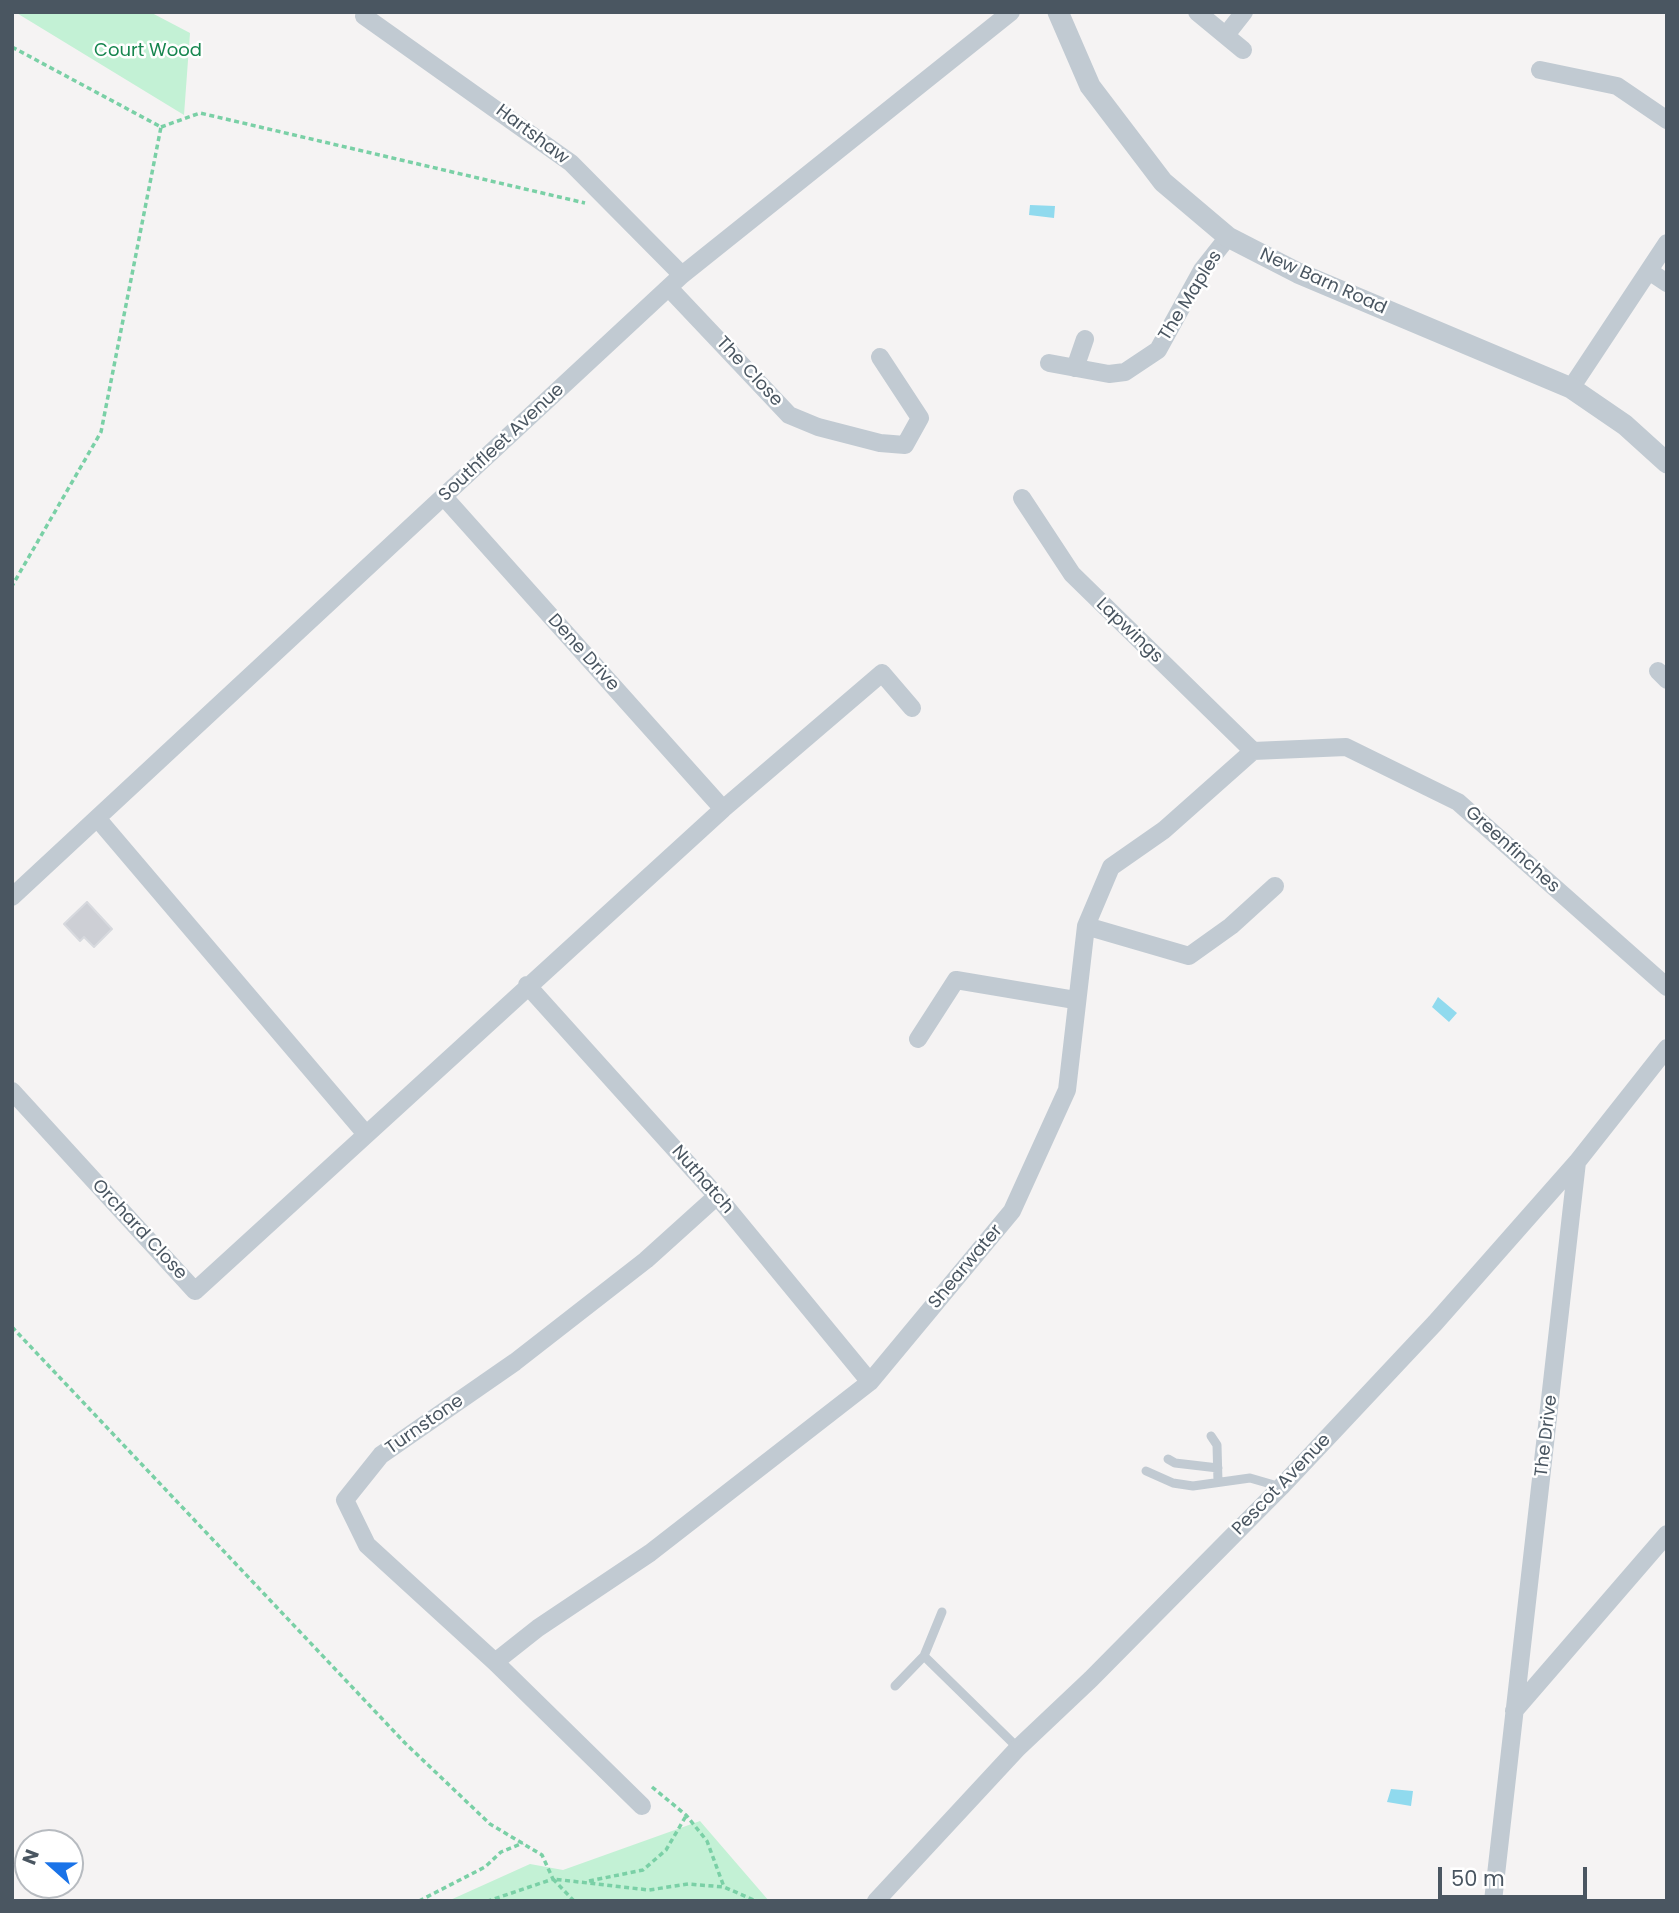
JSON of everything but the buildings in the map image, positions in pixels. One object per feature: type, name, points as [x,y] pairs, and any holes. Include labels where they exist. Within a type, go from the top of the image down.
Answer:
[{"type":"street","name":"Southfleet Avenue","points":[[12,897],[676,282],[1011,12]]},
{"type":"street","name":"New Barn Road","points":[[1058,12],[1090,86],[1163,182],[1228,237],[1298,273],[1571,388],[1625,425],[1667,463]]},
{"type":"street","points":[[1197,12],[1243,50]]},
{"type":"street","points":[[1226,35],[1244,12]]},
{"type":"street","name":"Hartshaw","points":[[364,16],[571,163],[617,210],[676,282]]},
{"type":"street","points":[[1539,69],[1617,86],[1667,120]]},
{"type":"street","name":"The Maples","points":[[1049,363],[1109,373],[1125,372],[1157,351],[1202,270],[1228,237]]},
{"type":"street","points":[[1571,388],[1667,243]]},
{"type":"street","points":[[1649,271],[1667,283]]},
{"type":"street","name":"The Close","points":[[676,282],[789,415],[818,428],[867,440],[905,444],[920,418],[880,357]]},
{"type":"street","points":[[1075,368],[1085,339]]},
{"type":"street","name":"Dene Drive","points":[[443,497],[723,809]]},
{"type":"street","name":"Lapwings","points":[[1022,498],[1072,574],[1253,751]]},
{"type":"street","points":[[527,985],[723,809],[882,673],[912,708]]},
{"type":"street","name":"Greenfinches","points":[[1253,751],[1346,747],[1458,802],[1667,987]]},
{"type":"street","name":"Shearwater","points":[[495,1662],[538,1628],[650,1553],[870,1382],[1012,1212],[1067,1090],[1075,1000],[1086,926],[1111,867],[1164,830],[1253,751]]},
{"type":"street","points":[[97,818],[365,1133]]},
{"type":"street","points":[[1086,926],[1189,956],[1231,926],[1275,886]]},
{"type":"street","points":[[918,1040],[956,980],[1075,1000]]},
{"type":"street","name":"Orchard Close","points":[[12,1091],[195,1291],[527,985]]},
{"type":"street","name":"Nuthatch","points":[[527,985],[717,1196],[870,1382]]},
{"type":"street","name":"Pescot Avenue","points":[[876,1901],[1018,1748],[1091,1679],[1281,1487],[1436,1323],[1577,1162],[1667,1048]]},
{"type":"street","name":"The Drive","points":[[1493,1901],[1577,1162]]},
{"type":"street","name":"Turnstone","points":[[642,1806],[495,1662],[367,1545],[345,1500],[381,1455],[515,1362],[646,1260],[717,1196]]},
{"type":"street","points":[[1514,1711],[1667,1534]]},
{"type":"lane","points":[[1211,1436],[1217,1444],[1218,1482]]},
{"type":"lane","points":[[1168,1459],[1175,1463],[1218,1468]]},
{"type":"lane","points":[[1146,1471],[1173,1483],[1192,1486],[1250,1478],[1281,1487]]},
{"type":"lane","points":[[895,1686],[924,1656],[942,1612]]},
{"type":"lane","points":[[924,1656],[1018,1748]]},
{"type":"path","points":[[12,47],[161,127],[200,113],[617,210]]},
{"type":"path","points":[[12,586],[100,432],[161,127]]},
{"type":"path","points":[[12,1327],[405,1743],[490,1824],[542,1855],[553,1879],[574,1901]]},
{"type":"path","points":[[620,1784],[644,1782],[686,1815],[707,1841],[724,1887]]},
{"type":"path","points":[[583,1881],[643,1870],[666,1850],[686,1815]]},
{"type":"path","points":[[419,1901],[485,1867],[501,1852],[523,1843]]},
{"type":"path","points":[[488,1901],[553,1879],[649,1890],[688,1884],[724,1887],[756,1901]]},
{"type":"green space","name":"Court Wood","points":[[15,12],[150,12],[190,33],[184,115]]},
{"type":"green space","points":[[700,1821],[769,1901],[448,1901],[530,1864],[563,1870]]},
{"type":"water","points":[[1030,205],[1055,206],[1054,218],[1029,215]]},
{"type":"water","points":[[1438,997],[1457,1013],[1449,1022],[1432,1007]]},
{"type":"water","points":[[1391,1789],[1413,1791],[1411,1806],[1387,1802]]}]
